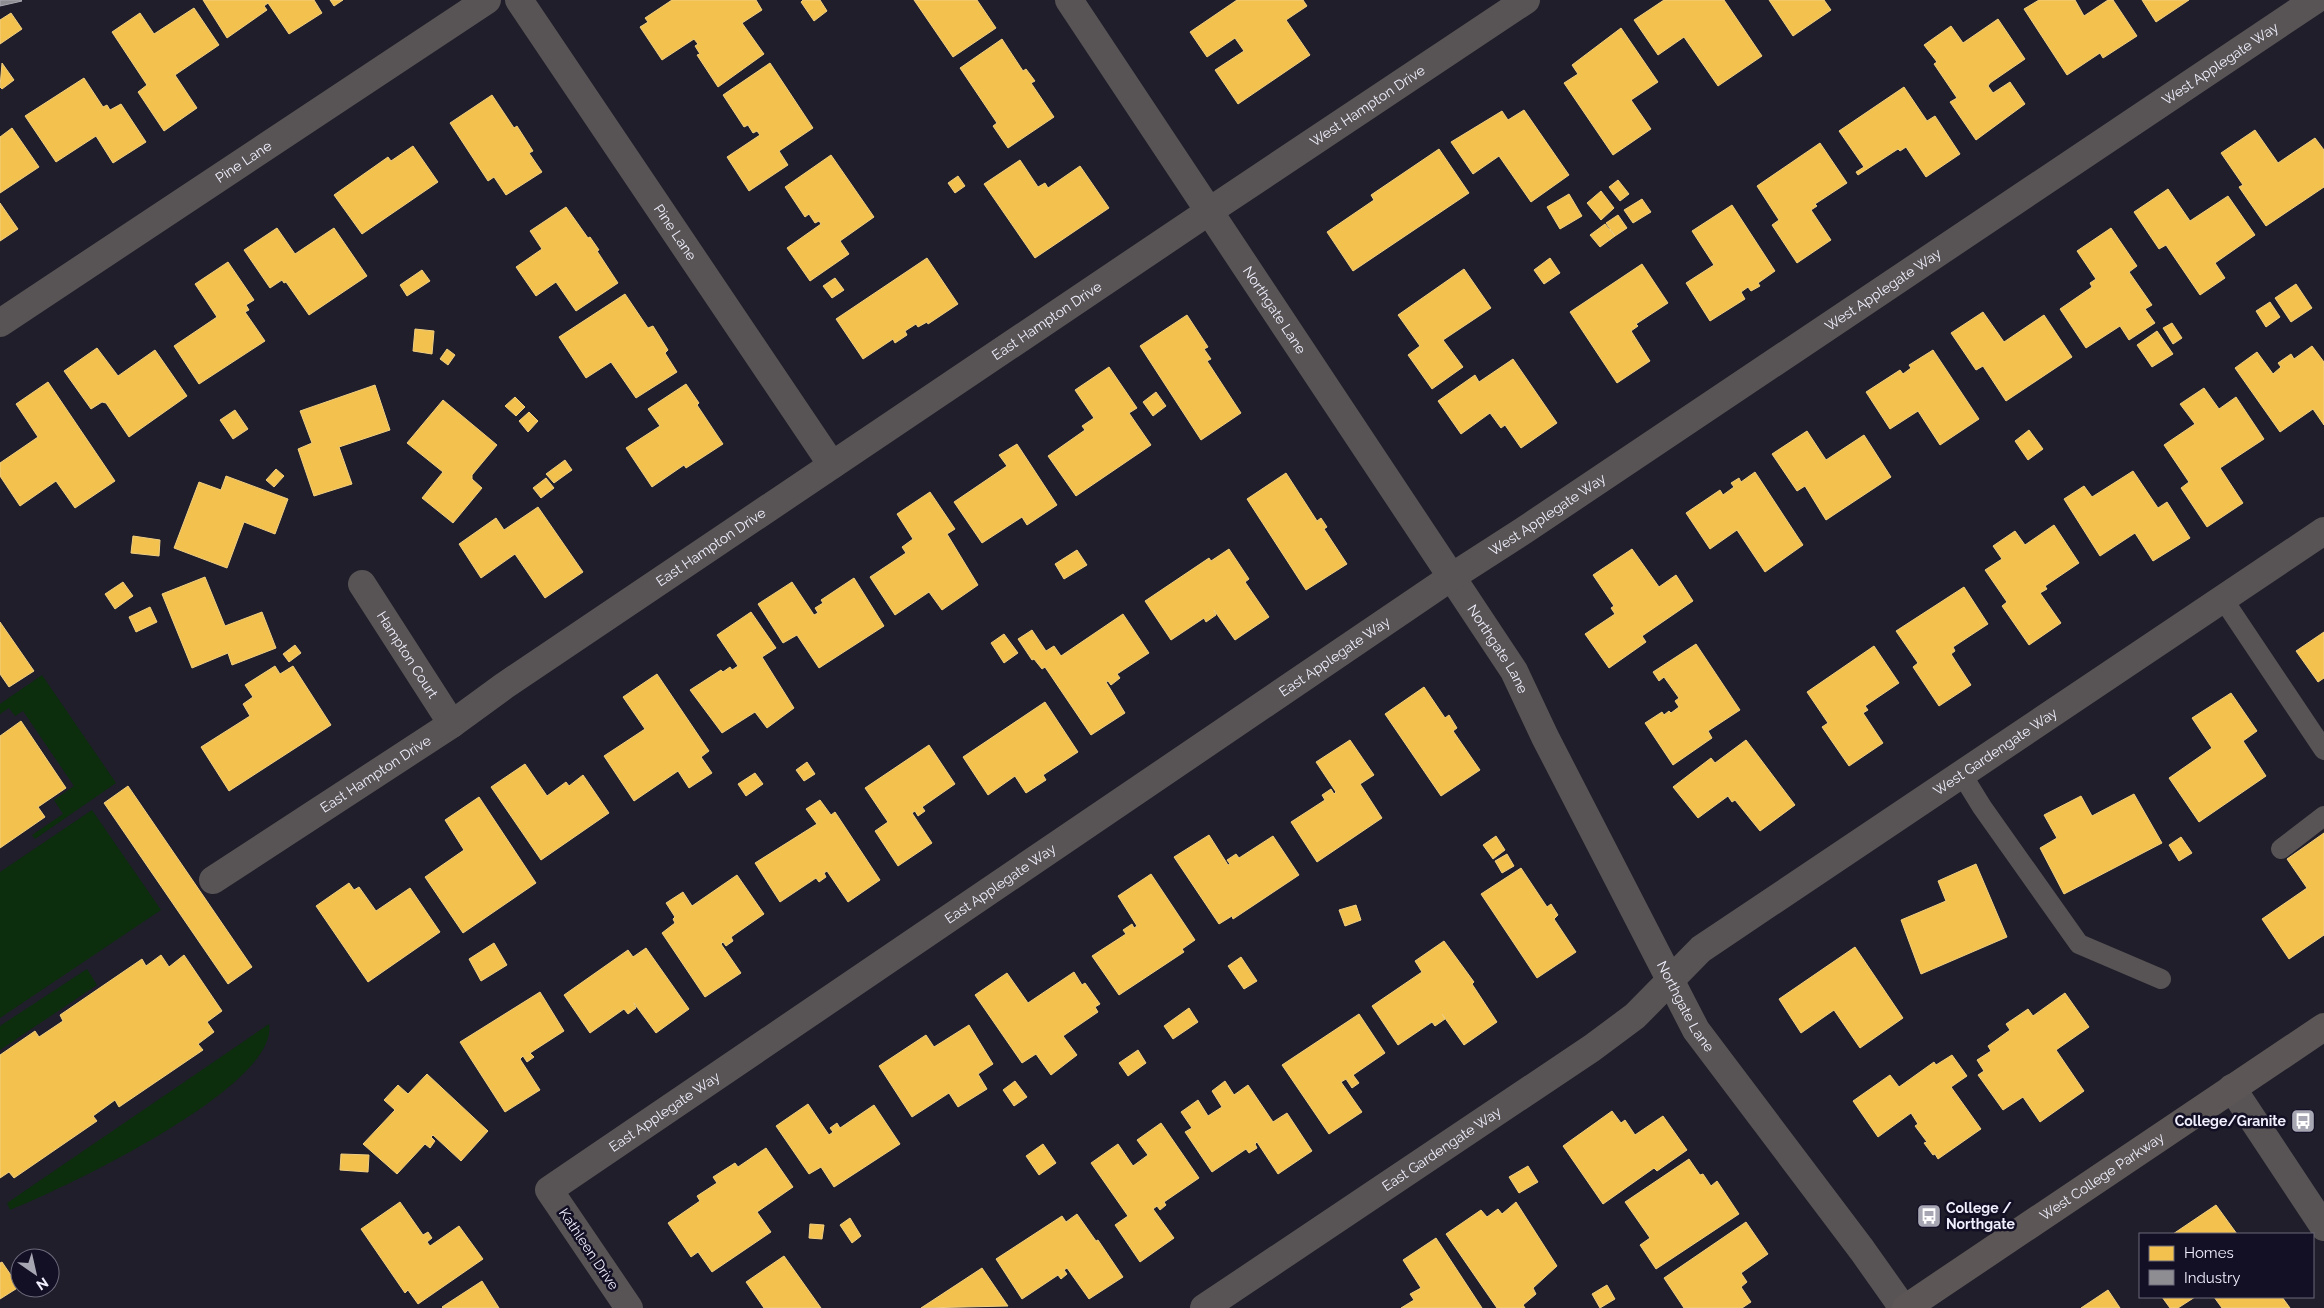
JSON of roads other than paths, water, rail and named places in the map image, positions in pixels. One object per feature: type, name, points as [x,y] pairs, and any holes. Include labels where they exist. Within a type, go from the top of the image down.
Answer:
[{"type":"main road","name":"West College Parkway","points":[[1904,1308],[2324,1027]]},
{"type":"street","name":"Pine Lane","points":[[0,323],[487,0]]},
{"type":"street","name":"Pine Lane","points":[[518,0],[832,465]]},
{"type":"street","name":"Northgate Lane","points":[[1070,0],[1208,212],[1514,672],[1617,879],[1696,1030],[1904,1308]]},
{"type":"street","name":"West Hampton Drive","points":[[1208,212],[1526,0]]},
{"type":"street","name":"West Applegate Way","points":[[1450,578],[1532,526],[2315,0]]},
{"type":"street","name":"East Hampton Drive","points":[[213,880],[452,724],[504,686],[1208,212]]},
{"type":"street","name":"West Gardengate Way","points":[[1672,981],[1701,949],[2324,531]]},
{"type":"street","name":"East Applegate Way","points":[[550,1190],[1450,578]]},
{"type":"street","name":"Hampton Court","points":[[362,584],[452,724]]},
{"type":"street","name":"East Gardengate Way","points":[[1204,1308],[1592,1048],[1635,1016],[1672,981]]},
{"type":"street","points":[[2232,1088],[2324,1227]]},
{"type":"street","name":"Kathleen Drive","points":[[550,1190],[629,1308]]},
{"type":"lane","points":[[2223,599],[2324,750]]},
{"type":"lane","points":[[1961,773],[1982,807],[2080,944],[2161,979]]},
{"type":"lane","points":[[2281,849],[2324,816]]},
{"type":"place","name":"College/Granite","points":[[2303,1121]]},
{"type":"place","name":"College / Northgate","points":[[1929,1216]]}]
